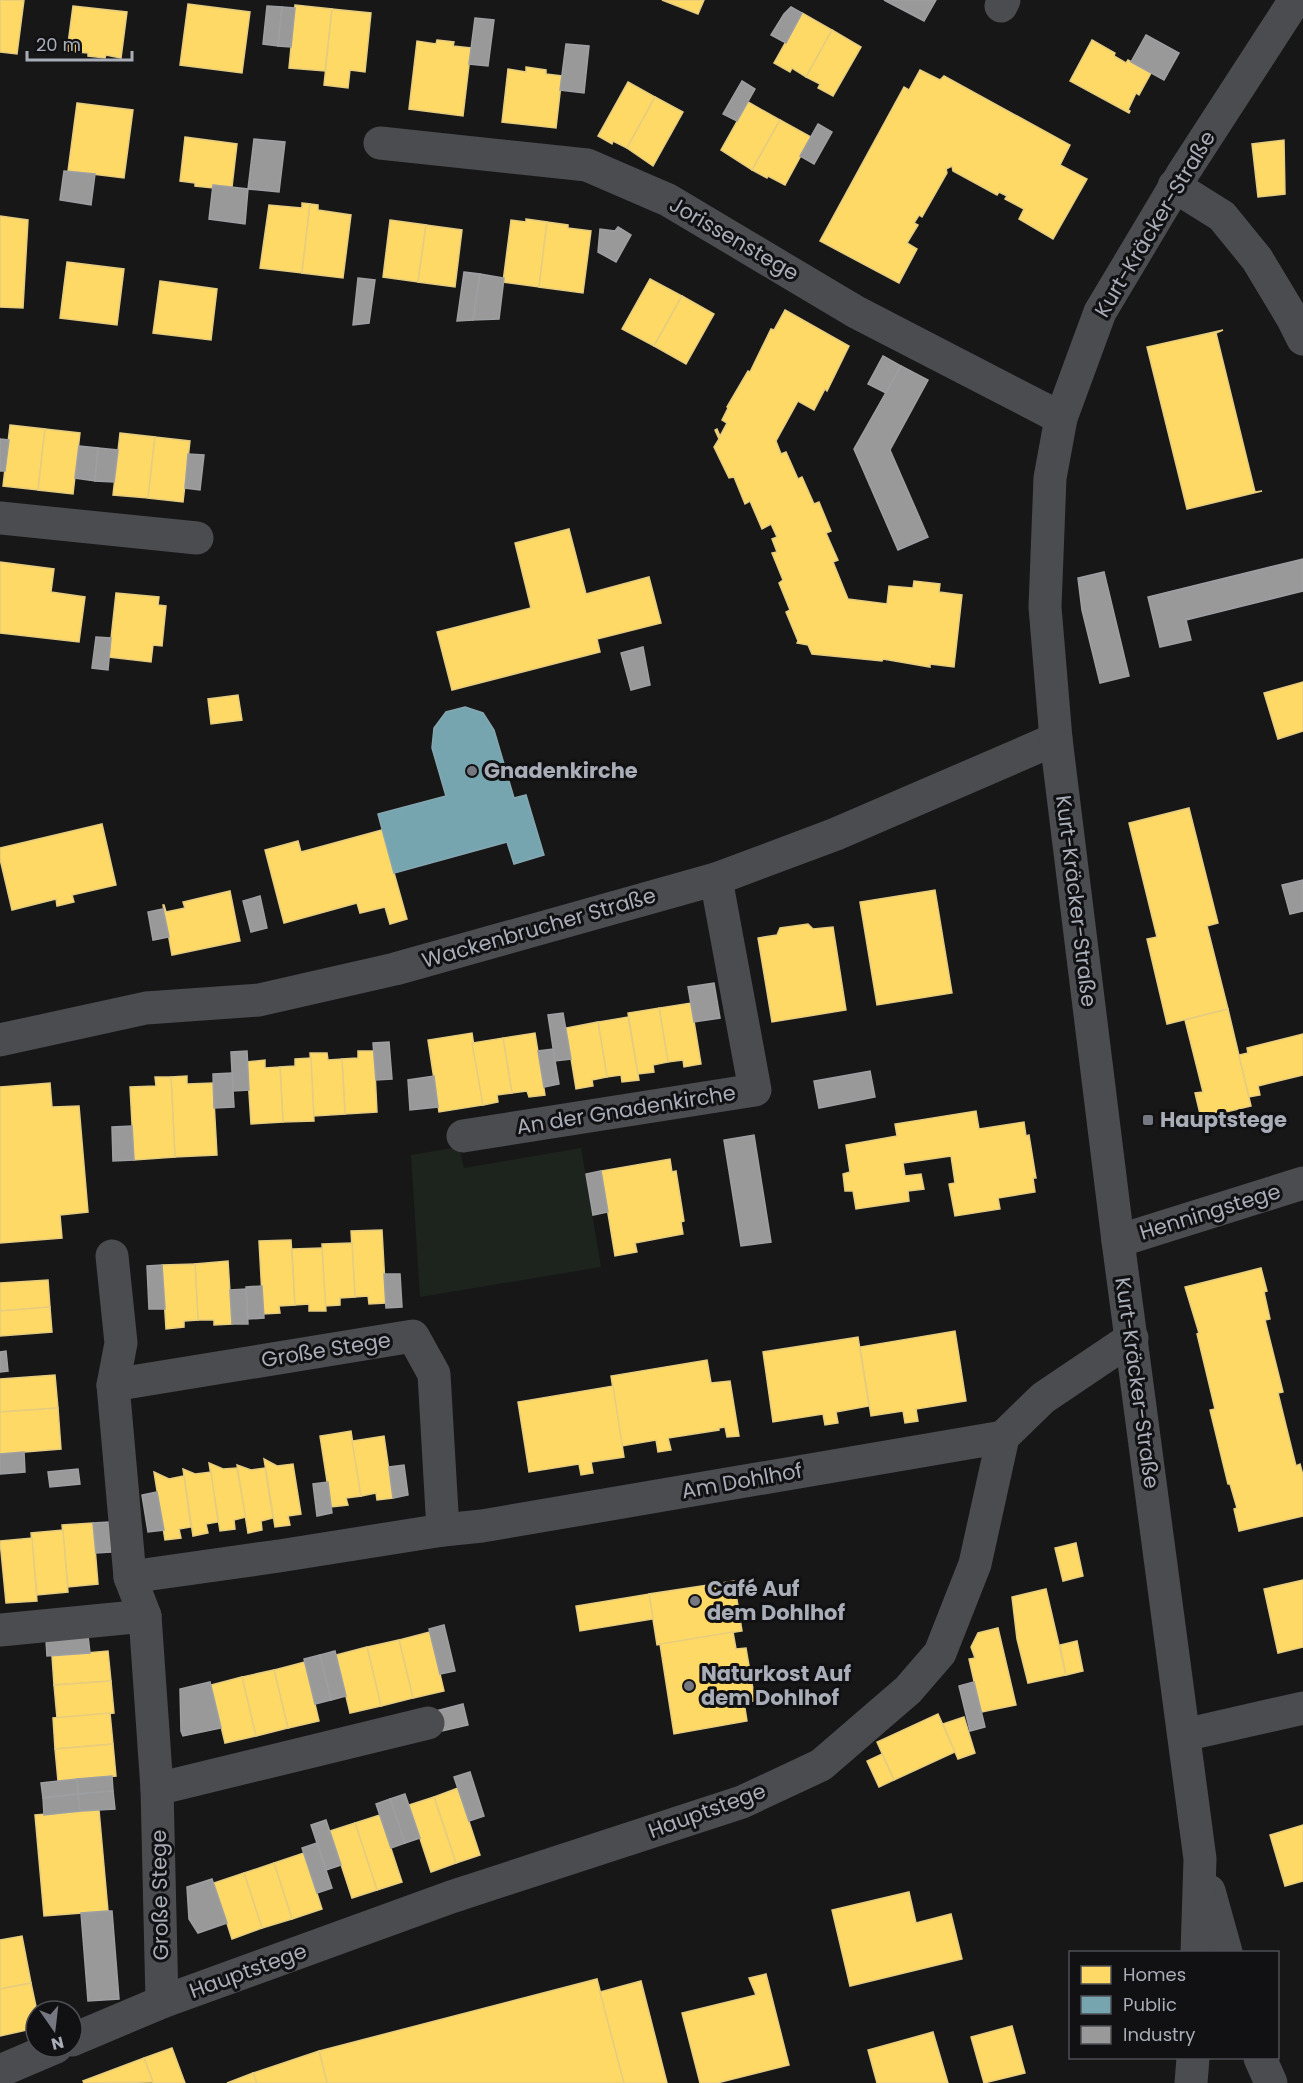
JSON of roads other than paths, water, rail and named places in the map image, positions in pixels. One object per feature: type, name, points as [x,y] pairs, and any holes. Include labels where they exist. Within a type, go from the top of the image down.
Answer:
[{"type":"street","name":"Kurt-Kräcker-Straße","points":[[1226,1951],[1200,1859],[1118,1241],[1056,739],[1045,608],[1050,478],[1061,418],[1100,312],[1174,186],[1295,0]]},
{"type":"street","name":"Jorissenstege","points":[[380,143],[587,165],[668,200],[856,312],[1061,418]]},
{"type":"street","points":[[1174,186],[1222,216],[1257,259],[1300,325]]},
{"type":"street","points":[[0,518],[197,538]]},
{"type":"street","name":"Wackenbrucher Straße","points":[[0,1040],[146,1008],[259,1000],[395,969],[716,879],[836,834],[1056,739]]},
{"type":"street","name":"An der Gnadenkirche","points":[[463,1136],[755,1090],[716,879]]},
{"type":"street","name":"Henningstege","points":[[1118,1241],[1303,1183]]},
{"type":"street","name":"Große Stege","points":[[112,1256],[121,1343],[113,1385],[130,1577],[145,1616],[158,1789],[162,2002]]},
{"type":"street","name":"Große Stege","points":[[113,1385],[413,1336],[434,1374],[443,1530]]},
{"type":"street","points":[[1003,1437],[1043,1398],[1132,1338]]},
{"type":"street","name":"Am Dohlhof","points":[[443,1530],[482,1526],[1003,1437]]},
{"type":"street","name":"Hauptstege","points":[[84,2035],[162,2002],[451,1897],[742,1802],[821,1765],[908,1690],[939,1653],[975,1564],[1003,1437]]},
{"type":"street","points":[[130,1577],[279,1557],[443,1530]]},
{"type":"street","points":[[0,1630],[145,1616]]},
{"type":"street","points":[[1184,1735],[1303,1708]]},
{"type":"street","points":[[158,1789],[428,1723]]},
{"type":"street","name":"Kurt-Kräcker-Straße","points":[[1197,1951],[1200,1859]]},
{"type":"street","points":[[0,2071],[28,2059]]},
{"type":"street","points":[[1191,2083],[1193,2059]]},
{"type":"street","points":[[1260,2059],[1271,2083]]},
{"type":"place","name":"Gnadenkirche","points":[[472,771]]},
{"type":"place","name":"Hauptstege","points":[[1148,1120]]},
{"type":"place","name":"Café Auf dem Dohlhof","points":[[695,1601]]},
{"type":"place","name":"Naturkost Auf dem Dohlhof","points":[[689,1686]]}]
